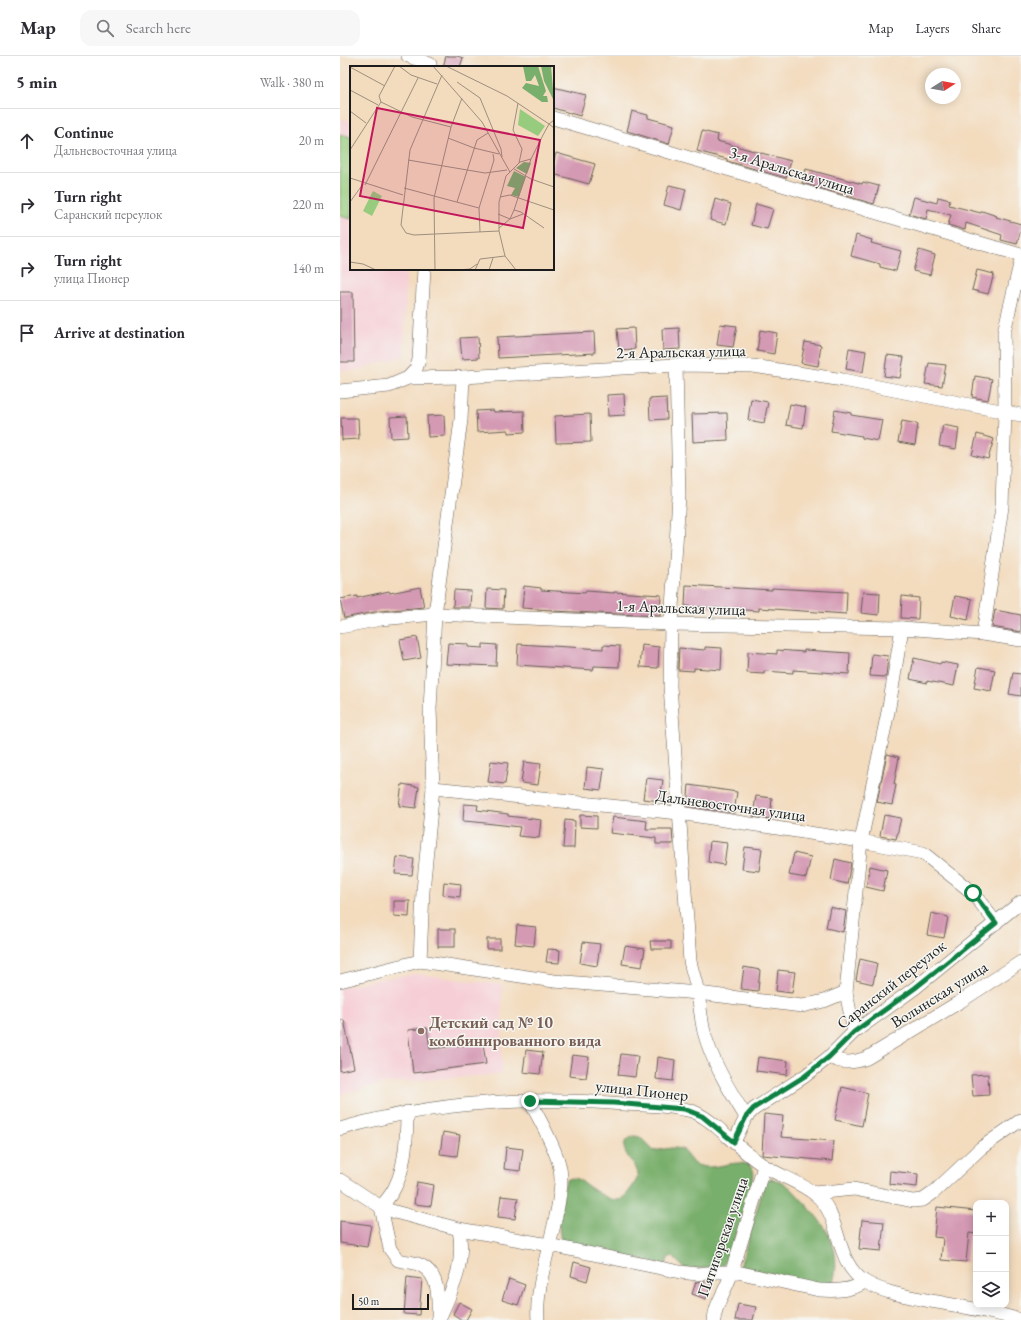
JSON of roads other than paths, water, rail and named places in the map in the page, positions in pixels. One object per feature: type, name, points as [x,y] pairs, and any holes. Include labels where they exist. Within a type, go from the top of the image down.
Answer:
[{"type":"street","points":[[408,56],[431,62]]},
{"type":"street","name":"3-я Аральская улица","points":[[554,118],[1021,255]]},
{"type":"street","points":[[983,634],[1002,507],[1005,411],[1004,332],[1021,260]]},
{"type":"street","points":[[408,378],[416,369],[419,360],[424,270]]},
{"type":"street","points":[[676,365],[679,496],[671,624],[670,686],[690,961],[698,993],[701,1018],[711,1051],[723,1078],[746,1117]]},
{"type":"street","name":"2-я Аральская улица","points":[[340,391],[390,386],[408,378],[463,377],[676,365],[753,366],[843,380],[1021,414]]},
{"type":"street","points":[[420,961],[423,891],[433,788],[430,710],[435,614],[461,420],[463,377]]},
{"type":"street","name":"1-я Аральская улица","points":[[340,627],[381,619],[435,614],[671,624],[902,628],[983,634],[1021,640]]},
{"type":"street","points":[[854,1032],[846,992],[861,841],[889,707],[902,628]]},
{"type":"street","name":"Дальневосточная улица","points":[[433,788],[679,813],[861,841],[923,854],[973,893],[996,923]]},
{"type":"street","name":"Саранский переулок","points":[[734,1142],[746,1117],[754,1108],[805,1076],[829,1057],[854,1032],[915,988],[1021,902]]},
{"type":"street","points":[[340,981],[420,961],[554,981],[698,993],[802,1006],[824,1001],[846,992]]},
{"type":"street","name":"Волынская улица","points":[[829,1057],[839,1062],[854,1062],[867,1058],[961,1001],[1021,962]]},
{"type":"street","points":[[530,1101],[554,1149],[560,1172],[560,1190],[537,1304],[538,1320]]},
{"type":"street","name":"улица Пионер","points":[[340,1130],[372,1120],[407,1112],[468,1104],[530,1101],[614,1103],[684,1109],[702,1116],[764,1166],[814,1193],[821,1199],[829,1212],[846,1259],[852,1270],[865,1282]]},
{"type":"street","points":[[407,1112],[404,1150],[399,1178],[395,1188],[381,1207],[390,1249],[398,1260],[422,1265],[431,1273],[438,1291],[438,1320]]},
{"type":"street","points":[[814,1193],[854,1189],[913,1201],[924,1200],[981,1148],[1021,1120]]},
{"type":"street","name":"Пятигорская улица","points":[[714,1320],[716,1307],[724,1293],[764,1166]]},
{"type":"street","points":[[340,1180],[381,1207],[459,1229],[549,1245],[690,1274],[731,1272],[819,1290],[839,1291],[851,1289],[865,1282],[884,1290],[900,1294],[1000,1314],[1021,1320]]},
{"type":"street","points":[[438,1320],[458,1274],[461,1250],[459,1229]]},
{"type":"place","name":"Детский сад № 10 комбинированного вида","points":[[421,1031]]}]
